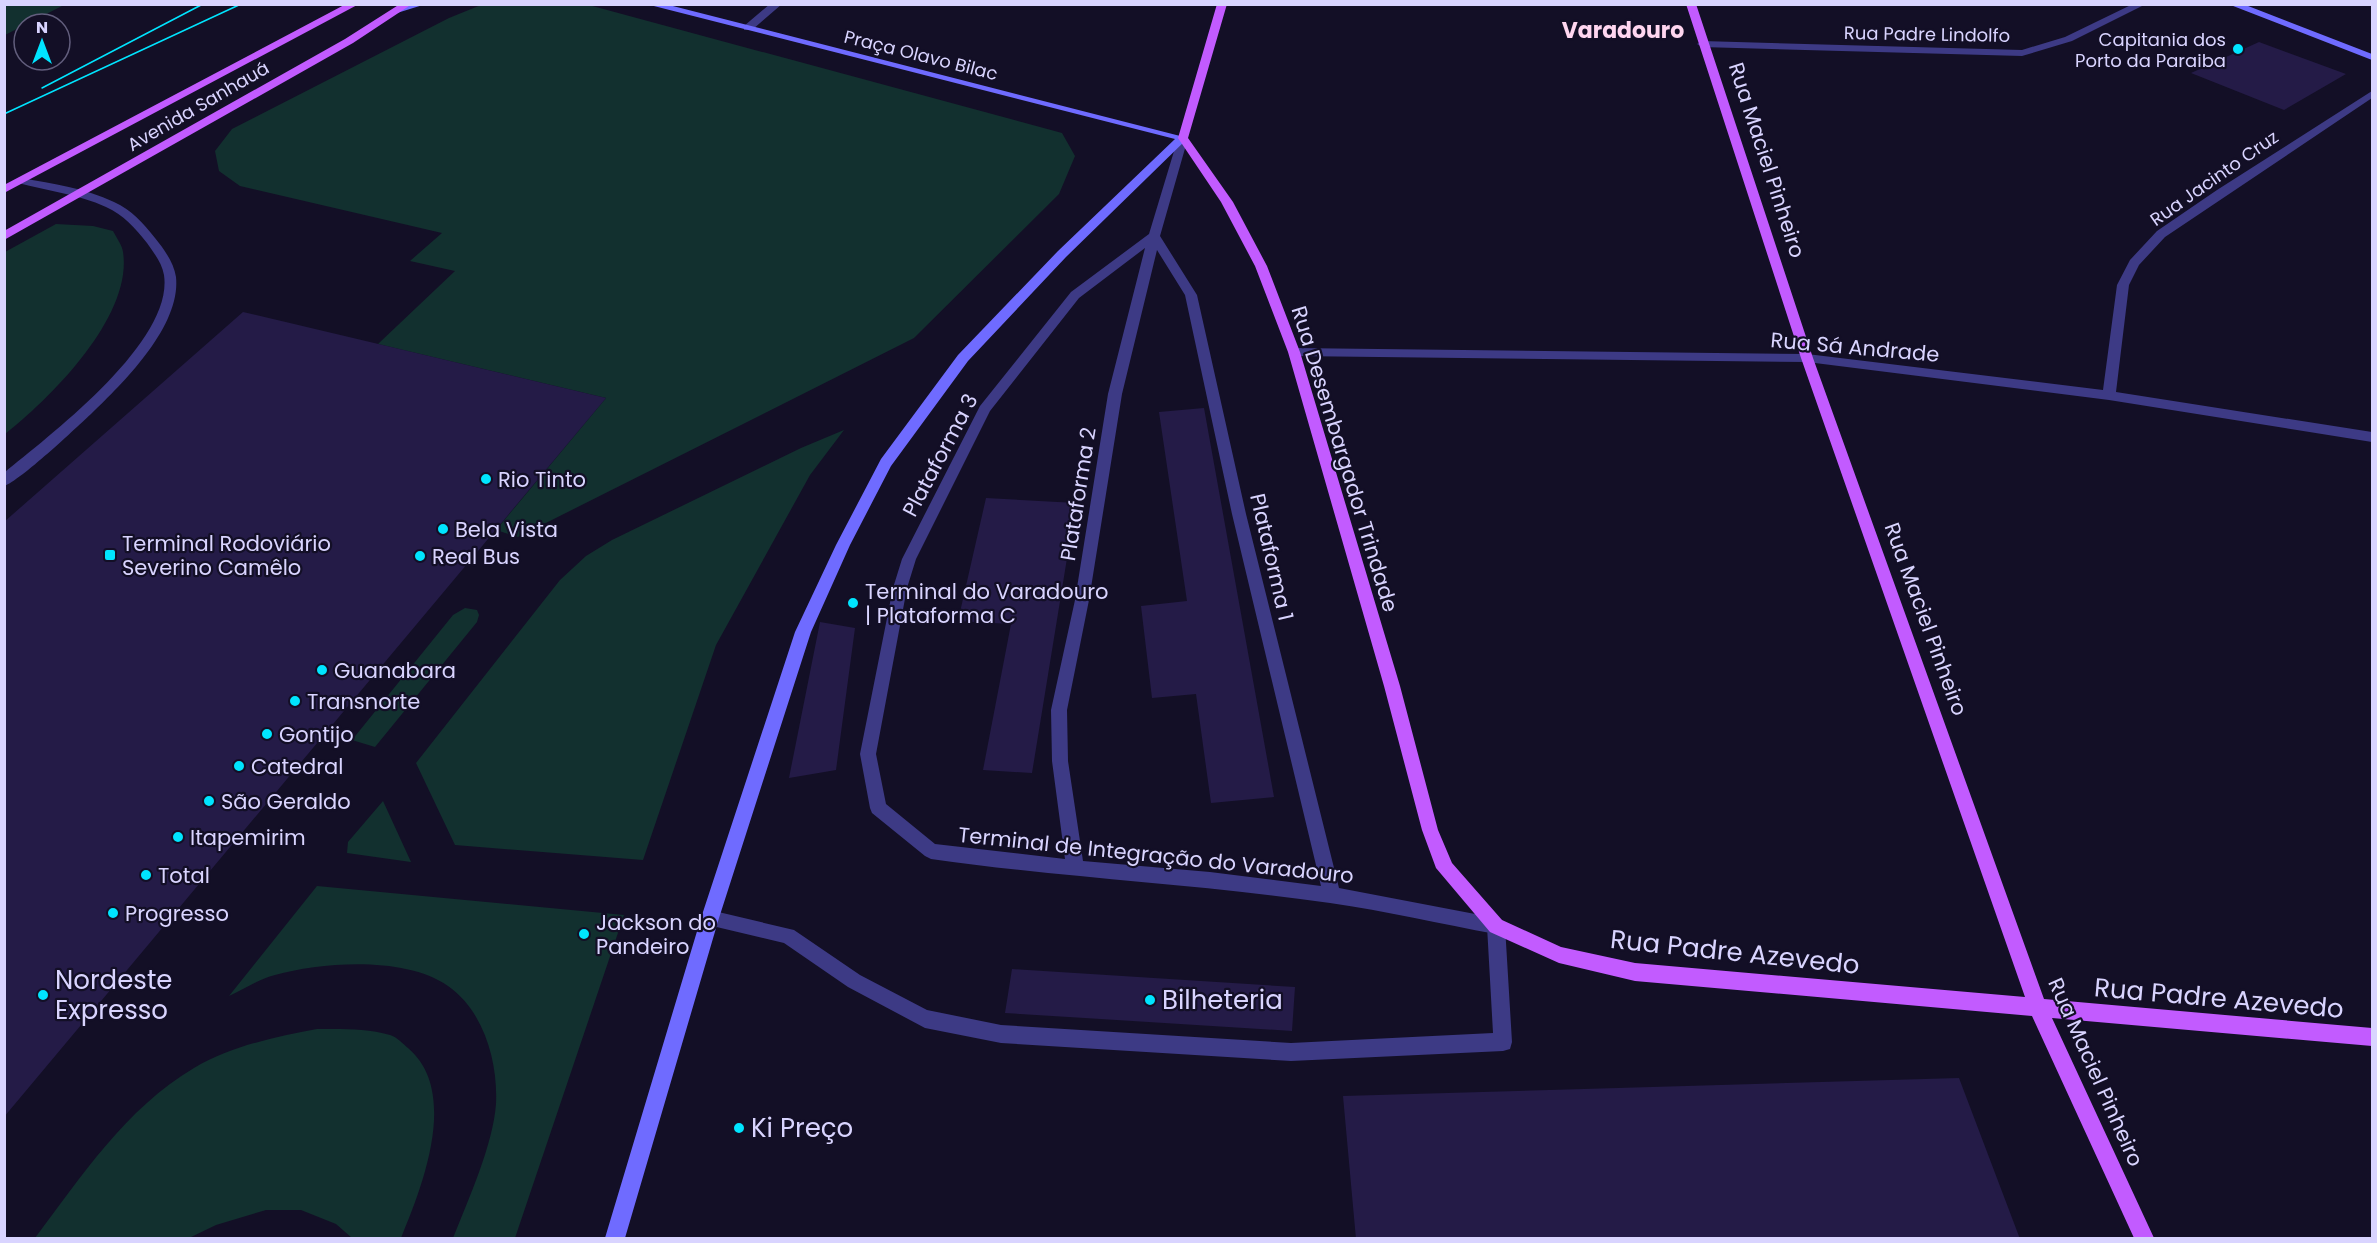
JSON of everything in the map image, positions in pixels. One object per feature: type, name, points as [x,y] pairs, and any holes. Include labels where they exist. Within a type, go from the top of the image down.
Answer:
[{"type":"main road","name":"Avenida Sanhauá","points":[[4,190],[354,4]]},
{"type":"main road","points":[[1183,138],[1222,4]]},
{"type":"main road","name":"Rua Maciel Pinheiro","points":[[1691,4],[1702,44],[1807,358],[2038,1008],[2144,1239]]},
{"type":"main road","name":"Avenida Sanhauá","points":[[4,236],[339,47],[402,7]]},
{"type":"main road","name":"Rua Desembargador Trindade","points":[[1183,138],[1227,202],[1261,266],[1294,352],[1401,719],[1430,830],[1445,868],[1496,926]]},
{"type":"main road","name":"Rua Padre Azevedo","points":[[1496,926],[1558,955],[1635,972],[2373,1037]]},
{"type":"street","points":[[402,7],[421,4]]},
{"type":"street","name":"Praça Olavo Bilac","points":[[651,4],[1183,138]]},
{"type":"street","points":[[748,28],[777,4]]},
{"type":"street","name":"Rua Padre Lindolfo","points":[[1702,44],[2022,53],[2053,46],[2080,36],[2141,4]]},
{"type":"street","points":[[2233,4],[2373,57]]},
{"type":"street","name":"Rua Jacinto Cruz","points":[[2109,395],[2123,285],[2134,263],[2161,234],[2221,192],[2373,94]]},
{"type":"street","points":[[1154,236],[1183,138]]},
{"type":"street","points":[[615,1239],[710,918],[803,632],[843,545],[886,462],[963,358],[1062,254],[1183,138]]},
{"type":"street","points":[[4,481],[104,395],[133,360],[161,319],[170,281],[164,259],[123,211],[79,194],[22,181]]},
{"type":"street","name":"Plataforma 3","points":[[868,754],[900,588],[909,559],[985,409],[1075,295],[1154,236]]},
{"type":"street","name":"Plataforma 2","points":[[1075,868],[1060,761],[1059,710],[1082,600],[1115,394],[1154,236]]},
{"type":"street","name":"Plataforma 1","points":[[1154,236],[1191,295],[1239,514],[1332,895]]},
{"type":"street","name":"Rua Sá Andrade","points":[[1294,352],[1807,358],[2109,395],[2373,437]]},
{"type":"street","name":"Terminal de Integração do Varadouro","points":[[868,754],[878,808],[931,851],[1332,895],[1496,926]]},
{"type":"street","points":[[710,918],[788,936],[854,981],[925,1019],[1001,1034],[1291,1052],[1503,1042],[1496,926]]},
{"type":"green space","points":[[5,4],[64,4],[50,12],[12,12],[12,31],[5,35]]},
{"type":"green space","points":[[585,4],[1062,133],[1075,156],[1059,194],[914,338],[518,537],[496,530],[606,398],[378,344],[455,271],[410,261],[442,233],[240,186],[219,171],[215,151],[232,129],[449,18],[481,5]]},
{"type":"green space","points":[[56,224],[93,226],[113,231],[123,252],[123,277],[115,302],[85,354],[44,399],[5,434],[5,252]]},
{"type":"green space","points":[[844,430],[810,475],[716,645],[643,860],[455,845],[416,763],[560,580],[586,556],[612,540],[801,448]]},
{"type":"green space","points":[[465,608],[477,610],[479,615],[477,622],[375,747],[352,740],[453,615]]},
{"type":"green space","points":[[383,801],[411,862],[347,853],[348,842]]},
{"type":"green space","points":[[317,886],[624,915],[515,1238],[453,1238],[490,1137],[496,1104],[496,1088],[491,1055],[480,1023],[471,1009],[448,986],[430,976],[410,970],[363,964],[339,965],[275,975],[229,996]]},
{"type":"green space","points":[[317,1029],[363,1030],[390,1035],[408,1048],[423,1067],[432,1089],[434,1114],[432,1140],[418,1193],[401,1238],[352,1238],[336,1224],[301,1210],[266,1210],[216,1225],[189,1238],[35,1238],[106,1145],[147,1103],[169,1085],[208,1060],[238,1048]]},
{"type":"building","points":[[2259,42],[2346,74],[2284,110],[2191,73]]},
{"type":"building","points":[[243,312],[606,398],[4,1117],[4,522]]},
{"type":"building","points":[[1204,408],[1274,797],[1211,803],[1196,694],[1152,698],[1141,606],[1187,601],[1159,412]]},
{"type":"building","points":[[986,498],[1076,503],[1032,773],[983,770],[1011,624],[958,621]]},
{"type":"building","points":[[820,622],[855,628],[836,770],[789,778]]},
{"type":"building","name":"Bilheteria","points":[[1012,969],[1295,987],[1292,1031],[1005,1013]]},
{"type":"building","points":[[1959,1078],[2020,1239],[1356,1239],[1343,1096]]},
{"type":"tram line","points":[[42,88],[203,4]]},
{"type":"tram line","points":[[4,114],[241,4]]},
{"type":"place","name":"Capitania dos Porto da Paraiba","points":[[2238,49]]},
{"type":"place","name":"Rio Tinto","points":[[486,479]]},
{"type":"place","name":"Bela Vista","points":[[443,529]]},
{"type":"place","name":"Terminal Rodoviário Severino Camêlo","points":[[110,555]]},
{"type":"place","name":"Real Bus","points":[[420,556]]},
{"type":"place","name":"Terminal do Varadouro | Plataforma C","points":[[853,603]]},
{"type":"place","name":"Guanabara","points":[[322,670]]},
{"type":"place","name":"Transnorte","points":[[295,701]]},
{"type":"place","name":"Gontijo","points":[[267,734]]},
{"type":"place","name":"Catedral","points":[[239,766]]},
{"type":"place","name":"São Geraldo","points":[[209,801]]},
{"type":"place","name":"Itapemirim","points":[[178,837]]},
{"type":"place","name":"Total","points":[[146,875]]},
{"type":"place","name":"Progresso","points":[[113,913]]},
{"type":"place","name":"Jackson do Pandeiro","points":[[584,934]]},
{"type":"place","name":"Nordeste Expresso","points":[[43,995]]},
{"type":"place","name":"Bilheteria","points":[[1150,1000]]},
{"type":"place","name":"Ki Preço","points":[[739,1128]]},
{"type":"district","name":"Varadouro","points":[[1623,30]]}]
